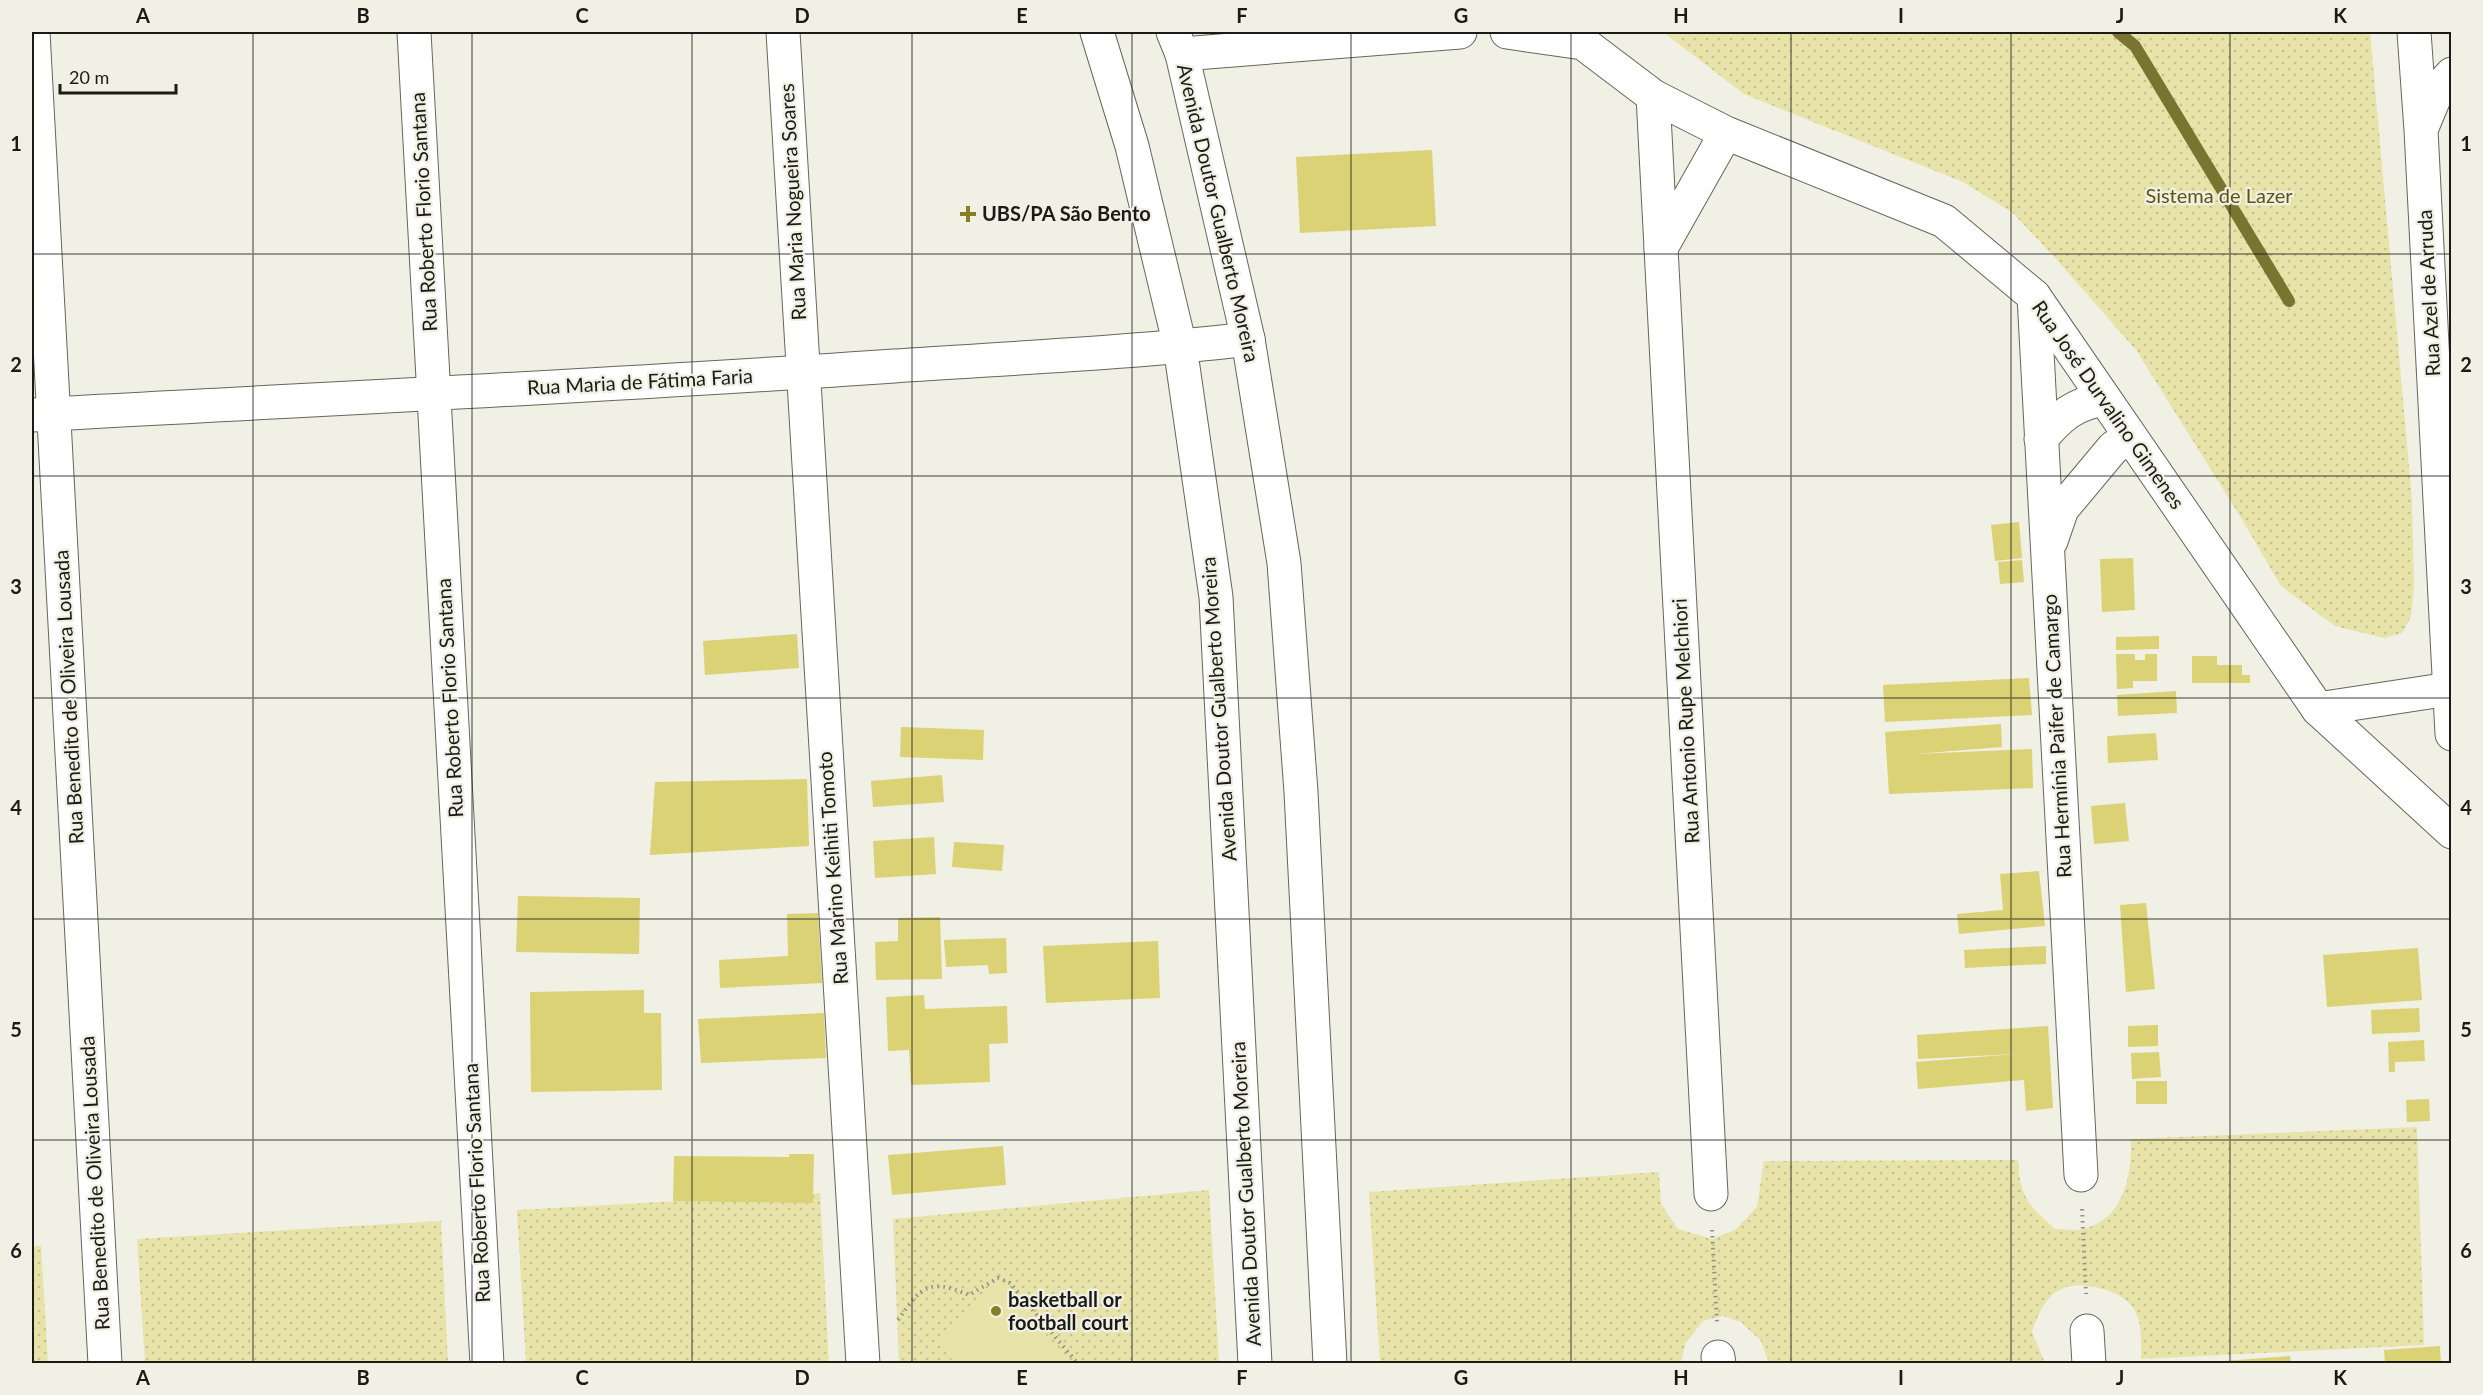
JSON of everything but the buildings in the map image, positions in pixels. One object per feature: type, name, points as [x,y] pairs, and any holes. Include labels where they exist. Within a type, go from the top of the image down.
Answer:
[{"type":"street","name":"Rua Benedito de Oliveira Lousada","points":[[33,32],[43,414],[105,1364]]},
{"type":"street","name":"Rua Roberto Florio Santana","points":[[414,32],[487,1364]]},
{"type":"street","name":"Rua Maria Nogueira Soares","points":[[783,32],[802,373]]},
{"type":"street","name":"Avenida Doutor Gualberto Moreira","points":[[1097,32],[1132,146],[1180,346],[1216,597],[1255,1364]]},
{"type":"street","points":[[1177,43],[1460,32]]},
{"type":"street","name":"Rua José Durvalino Gimenes","points":[[1507,32],[1583,43],[1653,96],[1726,133],[1944,221],[2034,296],[2318,709],[2451,832]]},
{"type":"street","name":"Rua Azel de Arruda","points":[[2414,32],[2421,130],[2451,734]]},
{"type":"street","name":"Avenida Doutor Gualberto Moreira","points":[[1177,43],[1248,339],[1284,562],[1301,804],[1330,1364]]},
{"type":"street","points":[[2421,130],[2438,90],[2451,74]]},
{"type":"street","name":"Rua Antonio Rupe Melchiori","points":[[1653,96],[1711,1194]]},
{"type":"street","points":[[1661,248],[1726,133]]},
{"type":"street","name":"Rua Hermínia Paifer de Camargo","points":[[2034,296],[2081,1175]]},
{"type":"street","name":"Rua Maria de Fátima Faria","points":[[43,414],[433,395],[802,373],[1180,346],[1248,339]]},
{"type":"street","name":"Rua Marino Keihiti Tomoto","points":[[802,373],[863,1364]]},
{"type":"street","points":[[2042,439],[2060,418],[2075,408],[2083,403],[2104,399]]},
{"type":"street","points":[[2047,551],[2062,508],[2113,448],[2130,436]]},
{"type":"street","points":[[2318,709],[2449,689]]},
{"type":"street","points":[[2087,1331],[2089,1364]]},
{"type":"path","points":[[2081,1175],[2087,1331]]},
{"type":"path","points":[[1711,1194],[1718,1360]]},
{"type":"path","points":[[896,1329],[897,1320],[911,1301],[924,1289],[936,1285],[969,1295],[998,1278],[1010,1283],[1077,1364]]},
{"type":"green space","name":"Sistema de Lazer","points":[[1663,32],[2370,32],[2412,500],[2414,587],[2411,617],[2402,633],[2384,638],[2335,626],[2281,586],[2136,350],[2013,213],[1963,182],[1744,94]]},
{"type":"green space","points":[[2417,1127],[2424,1345],[2141,1359],[2138,1317],[2131,1305],[2121,1296],[2099,1288],[2073,1286],[2063,1288],[2048,1300],[2032,1332],[2045,1363],[1769,1363],[1761,1341],[1741,1322],[1723,1316],[1703,1321],[1685,1344],[1681,1363],[1380,1363],[1369,1192],[1659,1172],[1661,1204],[1678,1229],[1712,1239],[1735,1230],[1757,1207],[1764,1161],[2018,1160],[2023,1192],[2038,1213],[2055,1229],[2079,1230],[2100,1222],[2118,1204],[2128,1179],[2131,1139]]},
{"type":"green space","points":[[1209,1190],[1219,1363],[899,1363],[893,1219]]},
{"type":"green space","points":[[820,1193],[829,1363],[526,1363],[517,1210]]},
{"type":"green space","points":[[441,1221],[448,1363],[145,1363],[137,1239]]},
{"type":"green space","points":[[32,1246],[41,1246],[48,1363],[32,1363]]},
{"type":"green space","name":"basketball or football court","points":[[1001,1283],[1070,1363],[955,1363],[935,1340]]},
{"type":"waterway","points":[[2118,32],[2135,46],[2289,301]]},
{"type":"place","name":"UBS/PA São Bento","points":[[968,214]]},
{"type":"place","name":"basketball or football court","points":[[996,1311]]}]
